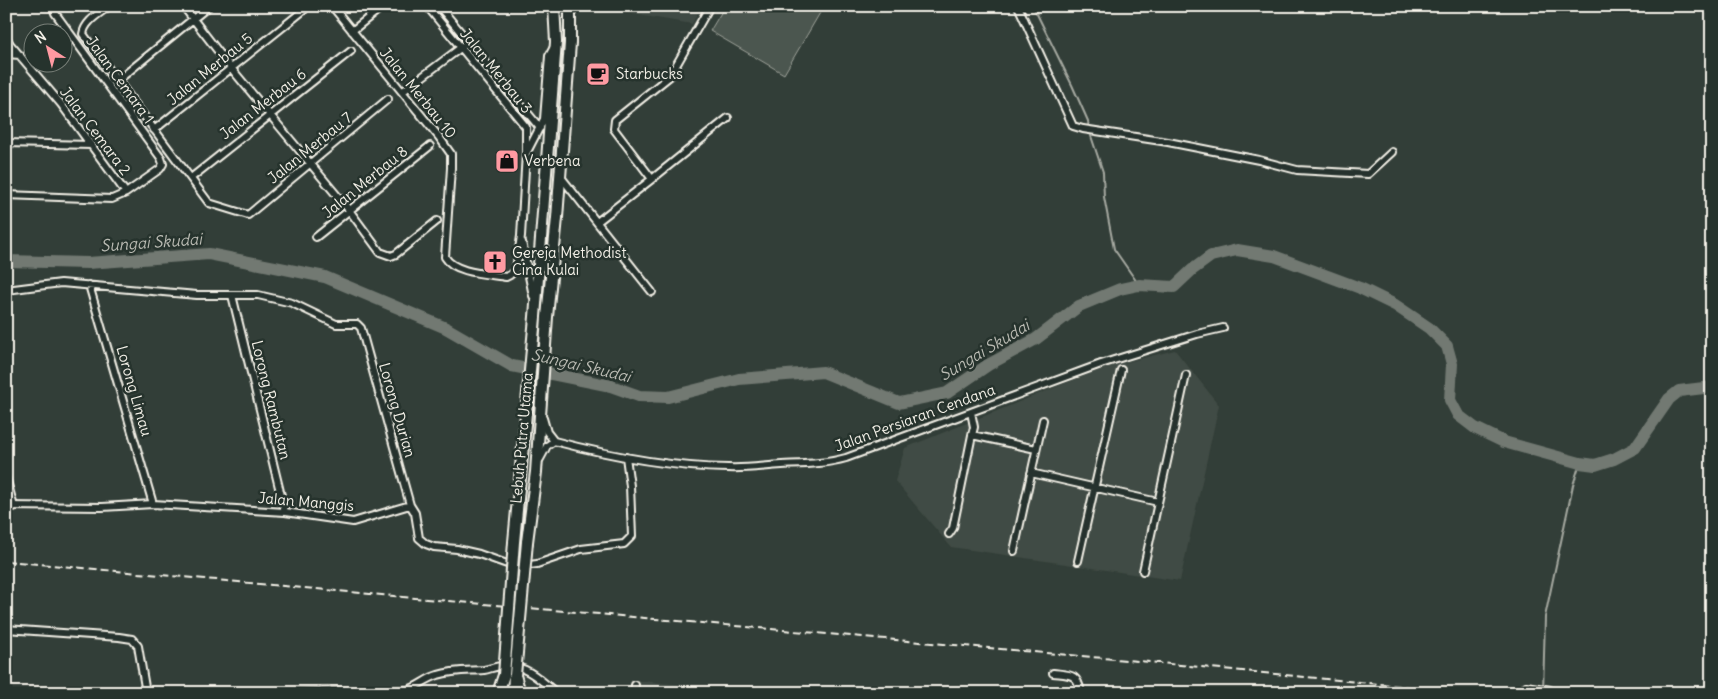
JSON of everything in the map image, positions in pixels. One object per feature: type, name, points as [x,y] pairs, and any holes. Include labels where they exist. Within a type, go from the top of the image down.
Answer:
[{"type":"main road","name":"Lebuh Putra Utama","points":[[513,693],[509,675],[514,542],[536,312],[556,42],[554,6]]},
{"type":"main road","name":"Lebuh Putra Utama","points":[[503,693],[509,675],[536,472],[547,316],[561,177],[570,42],[570,6]]},
{"type":"main road","points":[[498,693],[509,675],[520,693]]},
{"type":"street","name":"Jalan Cemara 1","points":[[53,6],[55,13],[161,158],[163,164],[160,168],[126,193]]},
{"type":"street","points":[[109,6],[88,23],[83,34],[190,178]]},
{"type":"street","points":[[183,6],[231,68],[349,210],[380,252],[391,256],[396,254],[437,221]]},
{"type":"street","points":[[117,81],[210,6]]},
{"type":"street","name":"Jalan Merbau 10","points":[[332,6],[451,154],[445,256],[456,268],[480,273]]},
{"type":"street","points":[[352,31],[383,6]]},
{"type":"street","name":"Jalan Merbau 3","points":[[427,6],[526,127],[521,236],[516,268],[506,277],[480,273]]},
{"type":"street","points":[[439,6],[540,128]]},
{"type":"street","points":[[652,179],[614,129],[614,120],[670,76],[710,6]]},
{"type":"street","points":[[1018,6],[1073,126],[1250,158],[1297,170],[1333,173],[1368,174],[1392,152]]},
{"type":"street","name":"Jalan Merbau 5","points":[[154,130],[304,10]]},
{"type":"street","name":"Jalan Cemara 2","points":[[6,37],[61,104],[126,193]]},
{"type":"street","points":[[402,92],[469,42]]},
{"type":"street","points":[[526,153],[544,119],[549,56],[556,42]]},
{"type":"street","name":"Jalan Merbau 6","points":[[190,178],[351,51]]},
{"type":"street","points":[[6,54],[20,55]]},
{"type":"street","name":"Jalan Merbau 7","points":[[190,178],[209,203],[248,215],[388,99]]},
{"type":"street","points":[[597,222],[728,118]]},
{"type":"street","points":[[6,143],[91,145]]},
{"type":"street","name":"Jalan Merbau 8","points":[[316,237],[430,146]]},
{"type":"street","points":[[561,177],[652,292]]},
{"type":"street","points":[[6,195],[112,199],[126,193]]},
{"type":"street","points":[[521,236],[536,312]]},
{"type":"street","points":[[6,290],[61,283],[197,295],[232,295]]},
{"type":"street","name":"Lorong Limau","points":[[89,285],[153,504]]},
{"type":"street","name":"Lorong Durian","points":[[232,295],[258,295],[292,303],[336,324],[357,324],[361,328],[410,505]]},
{"type":"street","name":"Lorong Rambutan","points":[[232,295],[285,512]]},
{"type":"street","name":"Jalan Persiaran Cendana","points":[[554,441],[626,457],[683,466],[730,469],[830,462],[1101,364],[1197,334],[1223,328]]},
{"type":"street","points":[[1078,561],[1121,370]]},
{"type":"street","points":[[1143,571],[1186,375]]},
{"type":"street","points":[[536,472],[542,453],[554,441],[544,424],[541,407]]},
{"type":"street","points":[[949,534],[952,528],[974,427],[971,412]]},
{"type":"street","points":[[1014,552],[1043,420]]},
{"type":"street","points":[[972,435],[1036,449]]},
{"type":"street","points":[[410,505],[415,513],[419,538],[434,548],[457,549],[479,554],[507,564],[522,566],[537,564],[580,550],[628,542],[632,536],[630,486],[626,457]]},
{"type":"street","points":[[1031,473],[1158,502]]},
{"type":"street","points":[[6,477],[14,507]]},
{"type":"street","name":"Jalan Manggis","points":[[6,506],[102,507],[153,504],[285,512],[353,522],[410,505]]},
{"type":"street","points":[[6,628],[132,639],[138,646],[146,693]]},
{"type":"street","points":[[284,693],[407,691],[424,680],[437,675],[456,670],[486,670],[500,666],[511,666],[532,672],[556,693]]},
{"type":"street","points":[[1053,673],[1072,676],[1080,682],[1081,693]]},
{"type":"street","points":[[634,693],[635,685]]},
{"type":"street","points":[[1526,686],[1550,690]]},
{"type":"shaded area","points":[[580,6],[701,6],[692,24],[609,10],[580,10]]},
{"type":"shaded area","points":[[725,6],[824,6],[784,74],[710,31]]},
{"type":"shaded area","points":[[1175,350],[1219,405],[1180,581],[951,547],[895,481],[905,448],[1103,368]]},
{"type":"shaded area","points":[[631,680],[768,693],[630,693]]},
{"type":"waterway","points":[[1033,6],[1072,85],[1088,121],[1089,128]]},
{"type":"waterway","points":[[1091,136],[1103,172],[1104,197],[1114,249],[1139,285]]},
{"type":"waterway","name":"Sungai Skudai","points":[[6,261],[88,263],[209,254],[325,277],[446,328],[512,366],[611,386],[639,396],[668,397],[739,379],[823,372],[899,403],[947,393],[988,365],[1036,339],[1079,306],[1120,289],[1139,285],[1174,287],[1211,256],[1237,250],[1274,256],[1360,288],[1395,305],[1429,328],[1447,346],[1452,364],[1450,400],[1458,415],[1475,428],[1504,442],[1580,463],[1595,465],[1614,459],[1635,448],[1669,399],[1679,391],[1712,387]]},
{"type":"waterway","points":[[1543,693],[1545,617],[1573,485],[1580,463]]},
{"type":"railway","points":[[6,561],[1138,661],[1474,693]]},
{"type":"place","name":"Starbucks","points":[[598,74]]},
{"type":"place","name":"Verbena","points":[[507,161]]},
{"type":"place","name":"Gereja Methodist Cina Kulai","points":[[495,262]]}]
